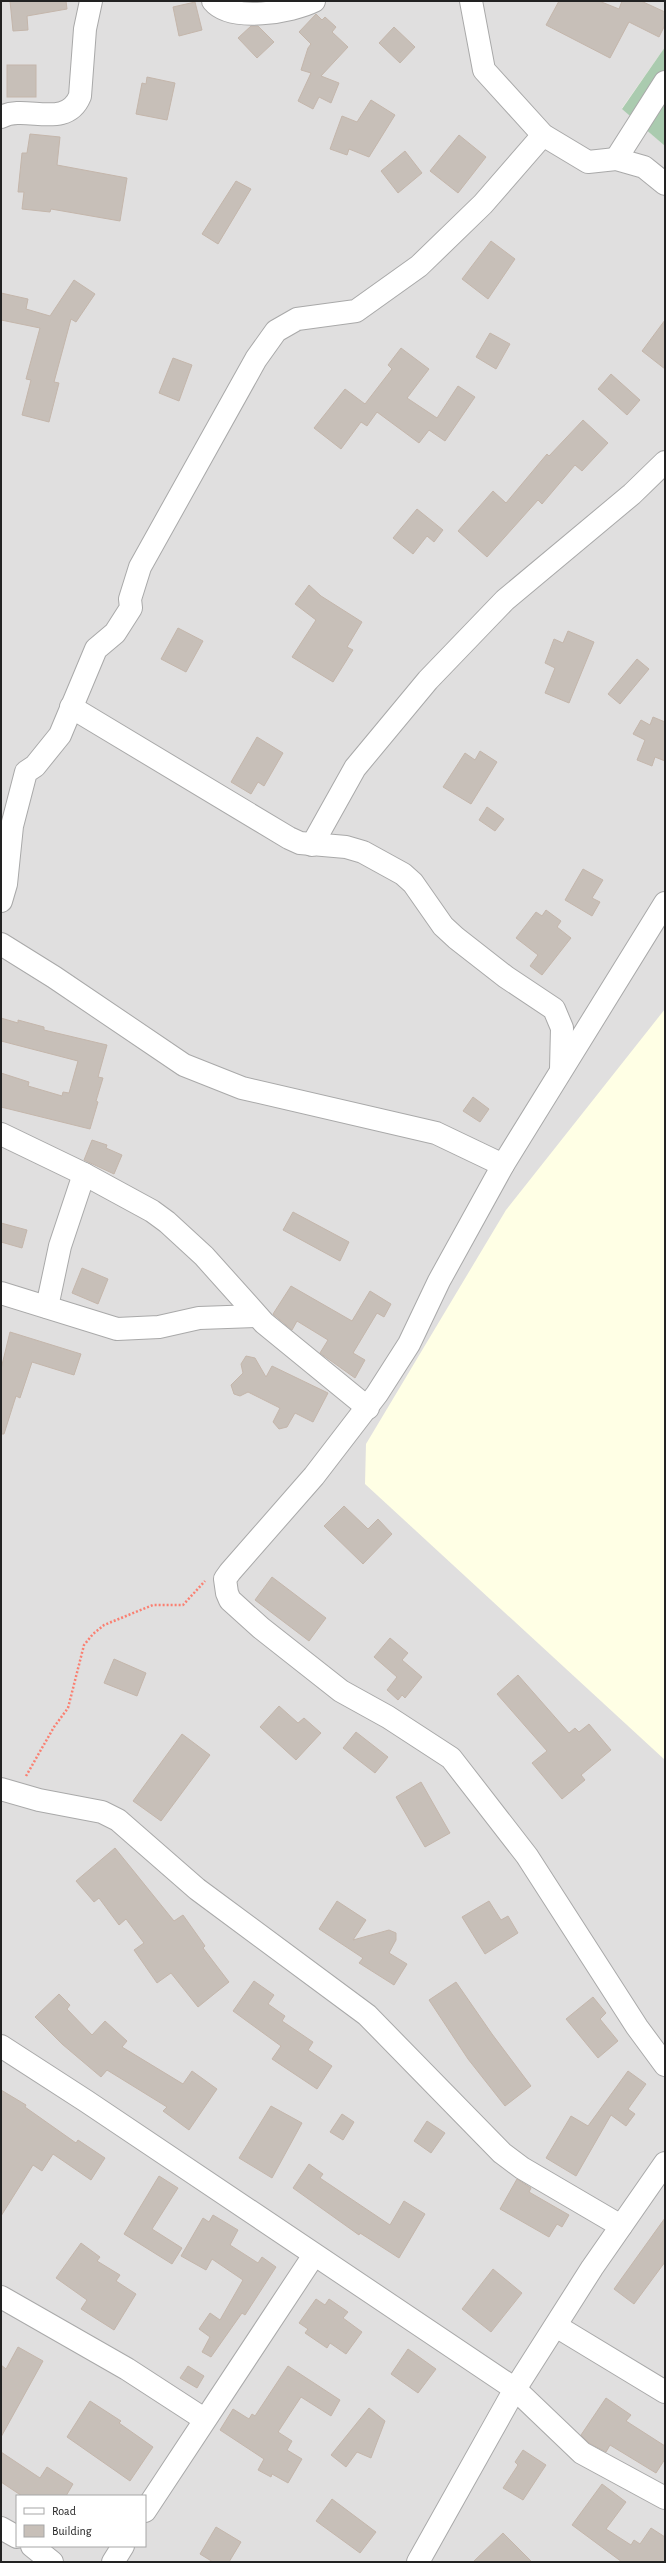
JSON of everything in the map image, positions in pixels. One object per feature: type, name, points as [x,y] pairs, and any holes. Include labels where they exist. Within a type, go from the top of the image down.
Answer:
[{"type":"street","points":[[1,117],[10,114],[52,115],[69,110],[77,104],[80,96],[85,29],[91,1]]},
{"type":"street","points":[[213,1],[226,11],[253,13],[287,10],[314,1]]},
{"type":"street","points":[[471,1],[484,70],[542,134],[588,162],[616,159],[644,167],[665,184]]},
{"type":"street","points":[[616,159],[665,82]]},
{"type":"street","points":[[1,901],[6,884],[12,826],[26,772],[35,766],[60,735],[96,649],[115,633],[131,608],[130,599],[140,567],[256,359],[276,331],[297,319],[356,311],[419,266],[483,204],[542,134]]},
{"type":"street","points":[[312,845],[355,768],[428,680],[505,600],[632,494],[665,462]]},
{"type":"street","points":[[72,707],[251,817],[289,838],[312,845],[346,847],[363,852],[402,874],[413,883],[443,926],[506,977],[554,1009],[561,1022],[561,1071]]},
{"type":"street","points":[[665,903],[503,1165],[439,1281],[409,1344],[368,1408],[314,1476],[225,1578],[227,1593],[261,1628],[341,1691],[388,1717],[451,1758],[460,1766],[481,1798],[527,1856],[637,2027],[665,2065]]},
{"type":"street","points":[[1,944],[54,977],[178,1061],[211,1077],[242,1088],[436,1133],[503,1165]]},
{"type":"street","points":[[1,1134],[84,1174],[152,1211],[167,1222],[204,1256],[257,1316],[368,1408]]},
{"type":"street","points":[[47,1307],[60,1246],[84,1174]]},
{"type":"street","points":[[1,1293],[117,1329],[152,1328],[199,1318],[257,1316]]},
{"type":"street","points":[[9,1792],[102,1812],[118,1820],[197,1889],[367,2015],[502,2153],[522,2168],[621,2226]]},
{"type":"street","points":[[1,2046],[86,2101],[515,2389],[582,2453],[665,2498]]},
{"type":"street","points":[[418,2562],[515,2389],[556,2326],[575,2293],[665,2163]]},
{"type":"street","points":[[146,2509],[204,2419],[314,2255]]},
{"type":"street","points":[[1,2297],[127,2369],[204,2419]]},
{"type":"street","points":[[556,2326],[665,2392]]},
{"type":"street","points":[[1,2528],[16,2536]]},
{"type":"street","points":[[33,2547],[52,2562]]},
{"type":"street","points":[[113,2562],[122,2547]]},
{"type":"path","points":[[9,1792],[34,1761],[68,1708],[84,1645],[93,1634],[104,1625],[153,1605],[183,1605],[203,1582],[230,1572]]},
{"type":"shaded area","points":[[1,1],[665,1],[665,47],[622,108],[665,146],[665,2562],[1,2562]]},
{"type":"shaded area","points":[[665,47],[665,146],[622,109]]},
{"type":"shaded area","points":[[665,1009],[665,1760],[365,1484],[366,1444],[506,1210]]},
{"type":"building","points":[[10,1],[66,1],[67,9],[27,16],[28,30],[13,31]]},
{"type":"building","points":[[559,1],[599,1],[619,9],[622,1],[641,1],[665,12],[665,25],[659,37],[629,22],[610,58],[546,25]]},
{"type":"building","points":[[195,2],[202,30],[179,36],[173,7]]},
{"type":"building","points":[[316,14],[322,20],[325,17],[336,27],[332,32],[348,47],[321,76],[339,83],[331,103],[319,97],[313,109],[298,101],[311,73],[301,70],[308,48],[311,44],[299,32]]},
{"type":"building","points":[[251,26],[258,26],[274,42],[257,58],[238,38]]},
{"type":"building","points":[[394,27],[415,47],[400,63],[379,43]]},
{"type":"building","points":[[7,65],[36,65],[36,97],[7,97]]},
{"type":"building","points":[[147,77],[175,83],[167,120],[136,114],[142,83],[146,84]]},
{"type":"building","points":[[371,100],[395,115],[369,157],[349,149],[347,155],[330,149],[342,116],[357,122]]},
{"type":"building","points":[[30,134],[60,137],[57,165],[127,178],[120,221],[51,209],[50,212],[22,209],[24,192],[18,192],[22,153],[27,153]]},
{"type":"building","points":[[459,135],[486,157],[458,193],[430,171]]},
{"type":"building","points":[[405,151],[422,173],[398,193],[381,171]]},
{"type":"building","points":[[236,181],[251,189],[218,244],[202,234]]},
{"type":"building","points":[[491,241],[515,259],[488,299],[462,279]]},
{"type":"building","points":[[74,280],[95,294],[76,322],[71,319],[54,382],[59,383],[49,422],[22,415],[31,380],[26,379],[40,328],[1,320],[1,293],[28,299],[26,309],[50,316]]},
{"type":"building","points":[[665,320],[665,369],[642,351]]},
{"type":"building","points":[[490,333],[510,344],[496,369],[476,357]]},
{"type":"building","points":[[401,348],[429,369],[407,398],[437,418],[458,386],[475,397],[445,441],[429,430],[419,443],[377,412],[367,426],[361,422],[341,449],[314,428],[345,389],[365,404],[392,369],[388,365]]},
{"type":"building","points":[[173,358],[192,365],[179,401],[159,393]]},
{"type":"building","points":[[611,374],[640,400],[627,415],[598,389]]},
{"type":"building","points":[[583,420],[608,443],[582,471],[575,465],[542,504],[538,500],[487,557],[458,531],[493,491],[506,503],[547,454],[549,456]]},
{"type":"building","points":[[417,509],[443,530],[434,542],[427,536],[413,554],[393,538]]},
{"type":"building","points":[[309,585],[321,596],[362,622],[347,647],[353,650],[333,682],[292,657],[316,620],[295,604]]},
{"type":"building","points":[[178,628],[203,641],[186,672],[161,659]]},
{"type":"building","points":[[568,631],[594,642],[569,703],[545,693],[555,668],[545,663],[554,639],[563,643]]},
{"type":"building","points":[[637,659],[649,669],[620,704],[608,694]]},
{"type":"building","points":[[653,717],[665,722],[665,761],[655,757],[652,766],[637,760],[645,740],[633,734],[641,720],[650,725]]},
{"type":"building","points":[[257,737],[283,753],[264,786],[258,782],[251,794],[231,782]]},
{"type":"building","points":[[480,751],[497,762],[471,804],[443,787],[465,753],[475,760]]},
{"type":"building","points":[[487,807],[504,819],[495,831],[479,820]]},
{"type":"building","points":[[583,869],[603,880],[592,898],[600,902],[592,916],[565,900]]},
{"type":"building","points":[[546,910],[561,921],[557,927],[571,938],[542,975],[530,966],[538,955],[516,938],[536,912],[542,916]]},
{"type":"building","points":[[1,1018],[18,1023],[18,1020],[44,1027],[44,1030],[107,1045],[98,1077],[103,1078],[90,1129],[1,1107],[1,1073],[29,1082],[28,1086],[62,1096],[63,1092],[69,1093],[78,1061],[1,1041]]},
{"type":"building","points":[[473,1097],[489,1109],[480,1122],[463,1111]]},
{"type":"building","points":[[92,1140],[107,1145],[106,1148],[122,1155],[114,1174],[84,1160]]},
{"type":"building","points":[[293,1212],[349,1242],[340,1261],[283,1230]]},
{"type":"building","points":[[1,1223],[27,1230],[22,1248],[1,1242]]},
{"type":"building","points":[[82,1268],[108,1279],[98,1304],[72,1293]]},
{"type":"building","points":[[291,1286],[352,1321],[370,1291],[391,1304],[384,1317],[377,1313],[353,1353],[365,1360],[355,1378],[320,1353],[328,1340],[297,1321],[292,1330],[273,1314]]},
{"type":"building","points":[[10,1332],[81,1354],[74,1375],[32,1362],[20,1398],[16,1396],[4,1434],[1,1434],[1,1369]]},
{"type":"building","points":[[246,1356],[255,1358],[266,1377],[272,1366],[328,1393],[313,1422],[295,1413],[287,1427],[279,1429],[273,1422],[280,1408],[248,1392],[240,1396],[234,1394],[231,1385],[243,1373],[241,1364]]},
{"type":"building","points":[[344,1506],[368,1529],[378,1519],[392,1534],[363,1564],[324,1526]]},
{"type":"building","points":[[272,1577],[326,1618],[309,1641],[255,1600]]},
{"type":"building","points":[[390,1638],[408,1653],[402,1660],[422,1677],[405,1698],[402,1695],[398,1700],[387,1690],[397,1677],[374,1657]]},
{"type":"building","points":[[114,1659],[146,1673],[137,1696],[104,1683]]},
{"type":"building","points":[[518,1675],[569,1733],[575,1728],[579,1732],[589,1724],[611,1750],[581,1775],[585,1780],[562,1799],[532,1763],[547,1751],[497,1694]]},
{"type":"building","points":[[279,1706],[298,1723],[304,1718],[321,1733],[296,1760],[260,1727]]},
{"type":"building","points":[[356,1732],[388,1757],[375,1773],[343,1748]]},
{"type":"building","points":[[182,1734],[210,1755],[161,1821],[133,1801]]},
{"type":"building","points":[[421,1782],[450,1833],[425,1847],[396,1797]]},
{"type":"building","points":[[115,1848],[174,1921],[183,1915],[205,1946],[203,1948],[229,1982],[198,2007],[171,1973],[157,1983],[134,1950],[144,1943],[126,1919],[119,1925],[99,1898],[94,1902],[76,1881]]},
{"type":"building","points":[[337,1901],[366,1920],[353,1940],[389,1930],[396,1933],[396,1940],[389,1953],[407,1964],[394,1985],[359,1963],[363,1958],[319,1929]]},
{"type":"building","points":[[489,1901],[501,1920],[508,1916],[518,1933],[485,1954],[462,1917]]},
{"type":"building","points":[[254,1981],[274,1995],[268,2004],[285,2016],[282,2021],[313,2042],[308,2050],[332,2066],[317,2089],[272,2059],[281,2046],[233,2011]]},
{"type":"building","points":[[456,1982],[492,2034],[531,2086],[505,2106],[468,2059],[429,2000]]},
{"type":"building","points":[[59,1994],[70,2005],[67,2009],[92,2035],[105,2021],[127,2041],[122,2047],[183,2084],[192,2071],[217,2089],[189,2130],[163,2111],[167,2107],[107,2070],[101,2077],[62,2044],[35,2017]]},
{"type":"building","points":[[593,1997],[606,2013],[600,2019],[618,2041],[598,2058],[566,2019]]},
{"type":"building","points":[[628,2071],[646,2084],[628,2109],[635,2114],[626,2126],[611,2115],[576,2176],[546,2158],[571,2116],[588,2126]]},
{"type":"building","points":[[1,2090],[26,2105],[25,2107],[76,2143],[78,2140],[105,2158],[91,2180],[53,2154],[42,2171],[33,2165],[1,2216]]},
{"type":"building","points":[[271,2106],[302,2123],[272,2178],[239,2158]]},
{"type":"building","points":[[342,2114],[354,2122],[343,2140],[330,2132]]},
{"type":"building","points":[[427,2121],[445,2133],[431,2153],[414,2141]]},
{"type":"building","points":[[309,2164],[323,2174],[320,2178],[390,2225],[404,2201],[425,2214],[399,2258],[360,2233],[359,2235],[293,2188]]},
{"type":"building","points":[[159,2176],[178,2188],[152,2229],[182,2248],[172,2264],[124,2234]]},
{"type":"building","points":[[517,2179],[531,2188],[529,2192],[569,2215],[562,2227],[557,2224],[549,2237],[500,2209]]},
{"type":"building","points":[[213,2215],[238,2230],[230,2245],[258,2263],[262,2257],[276,2267],[245,2315],[242,2313],[211,2357],[202,2352],[210,2337],[199,2329],[210,2313],[220,2320],[243,2280],[212,2259],[206,2270],[181,2256],[203,2218],[209,2222]]},
{"type":"building","points":[[665,2218],[665,2262],[634,2304],[614,2289]]},
{"type":"building","points":[[81,2243],[100,2257],[97,2261],[120,2275],[116,2281],[136,2294],[114,2330],[81,2309],[87,2300],[56,2278]]},
{"type":"building","points":[[493,2269],[522,2293],[491,2332],[462,2309]]},
{"type":"building","points":[[316,2299],[325,2305],[329,2299],[348,2312],[343,2318],[362,2332],[346,2354],[330,2343],[327,2348],[305,2333],[308,2329],[299,2323]]},
{"type":"building","points":[[18,2347],[43,2361],[1,2437],[1,2365],[6,2369]]},
{"type":"building","points":[[408,2349],[436,2369],[418,2393],[391,2374]]},
{"type":"building","points":[[188,2366],[204,2376],[197,2388],[180,2378]]},
{"type":"building","points":[[288,2366],[340,2400],[331,2416],[301,2397],[278,2432],[292,2441],[287,2450],[302,2459],[288,2483],[272,2474],[271,2477],[258,2470],[264,2459],[220,2430],[233,2409],[249,2419],[252,2414],[255,2416]]},
{"type":"building","points":[[606,2398],[631,2415],[626,2421],[665,2446],[665,2459],[656,2473],[610,2445],[606,2452],[589,2443],[581,2435]]},
{"type":"building","points":[[90,2401],[121,2421],[119,2423],[153,2447],[130,2481],[67,2437]]},
{"type":"building","points":[[369,2408],[385,2421],[371,2458],[357,2452],[346,2467],[331,2455]]},
{"type":"building","points":[[523,2450],[546,2465],[523,2500],[503,2488],[518,2465],[515,2462]]},
{"type":"building","points":[[1,2452],[40,2478],[47,2467],[73,2484],[67,2495],[20,2495],[1,2482]]},
{"type":"building","points":[[602,2484],[626,2502],[606,2529],[631,2545],[634,2540],[640,2544],[651,2528],[665,2537],[665,2562],[622,2562],[572,2525]]},
{"type":"building","points":[[332,2499],[376,2532],[360,2553],[316,2521]]},
{"type":"building","points":[[216,2527],[241,2542],[229,2562],[213,2562],[200,2554]]},
{"type":"building","points":[[503,2533],[532,2562],[473,2562]]}]
